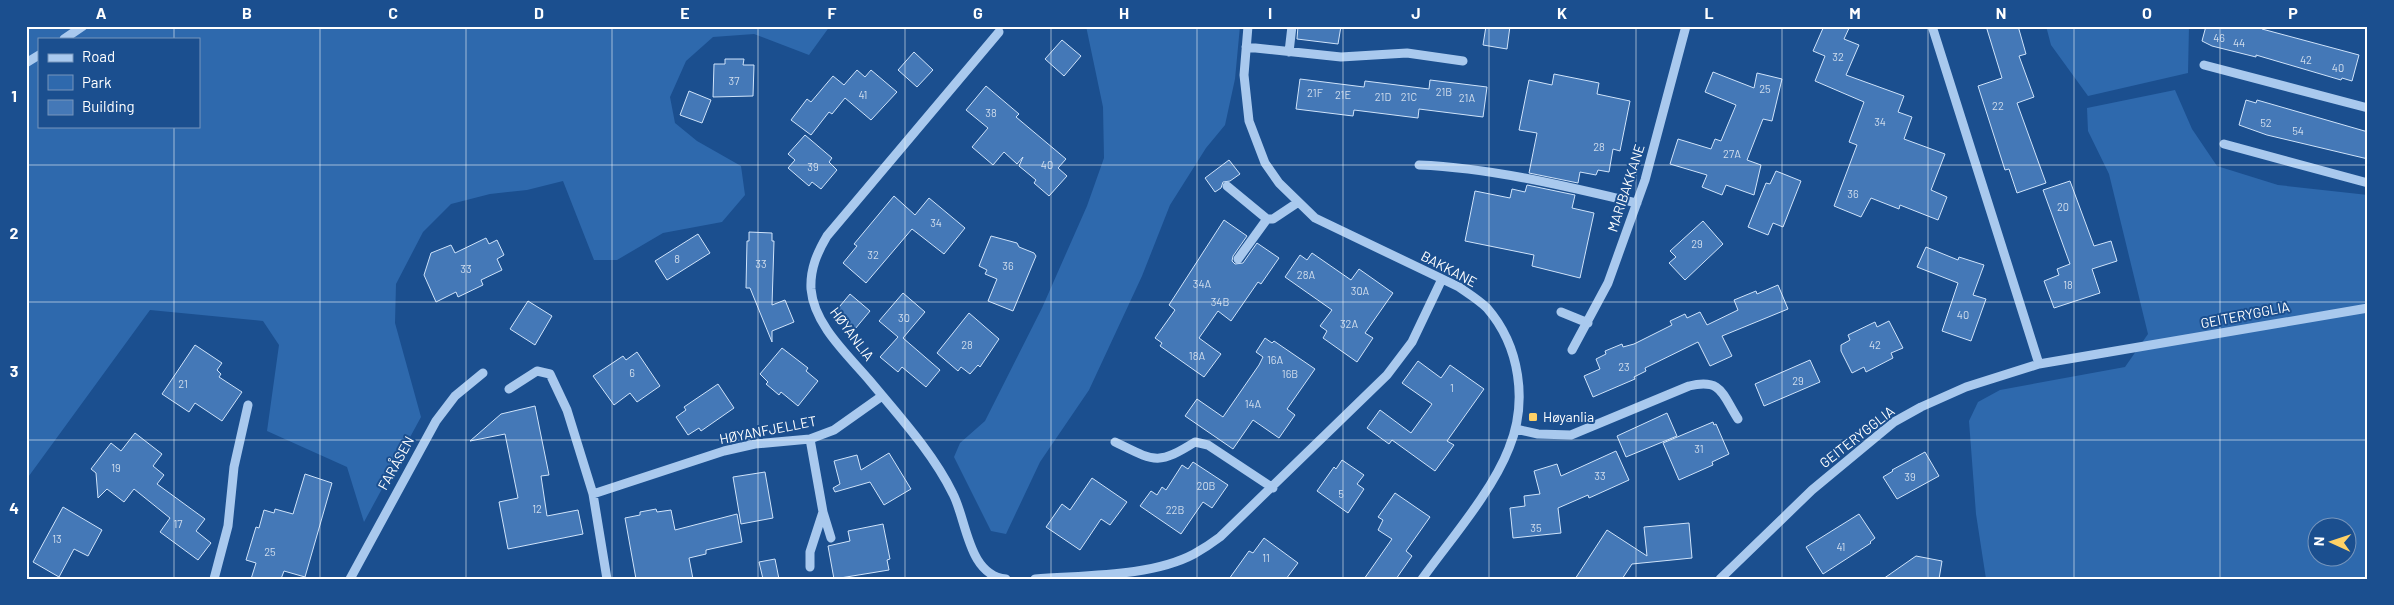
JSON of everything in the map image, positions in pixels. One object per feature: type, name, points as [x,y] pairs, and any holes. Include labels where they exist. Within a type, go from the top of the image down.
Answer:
[{"type":"street","points":[[65,38],[83,26]]},
{"type":"street","name":"BAKKANE","points":[[1248,26],[1245,99],[1254,135],[1265,163],[1297,203],[1315,218],[1459,287],[1485,307],[1507,338],[1515,360],[1519,384],[1519,411],[1516,429],[1509,450],[1485,490],[1422,579]]},
{"type":"street","points":[[1289,52],[1292,26]]},
{"type":"street","name":"MARIBAKKANE","points":[[1572,350],[1608,283],[1637,203],[1656,140],[1686,26]]},
{"type":"street","points":[[1932,26],[2039,364]]},
{"type":"street","name":"HØYANLIA","points":[[998,32],[828,236],[814,261],[811,290],[821,318],[930,456],[948,483],[960,508],[972,548],[980,566],[988,576],[1006,579]]},
{"type":"street","points":[[1246,48],[1341,57],[1407,53],[1463,62]]},
{"type":"street","points":[[26,63],[38,56]]},
{"type":"street","points":[[2204,65],[2368,108]]},
{"type":"street","points":[[2224,144],[2368,182]]},
{"type":"street","points":[[1418,164],[1471,169],[1578,189],[1637,203]]},
{"type":"street","points":[[1227,186],[1267,219],[1273,219],[1297,203]]},
{"type":"street","points":[[1238,259],[1267,219]]},
{"type":"street","points":[[1035,579],[1155,567],[1193,555],[1220,537],[1273,488],[1387,375],[1412,342],[1442,279]]},
{"type":"street","name":"GEITERYGGLIA","points":[[1720,579],[1812,490],[1894,422],[1921,407],[1966,387],[2039,364],[2368,308]]},
{"type":"street","points":[[1561,312],[1588,323]]},
{"type":"street","points":[[509,390],[537,372],[550,374],[570,418],[593,494],[607,579]]},
{"type":"street","name":"FARÅSEN","points":[[350,579],[436,421],[455,396],[483,374]]},
{"type":"street","points":[[1516,429],[1538,434],[1571,435],[1689,386],[1708,382],[1714,384],[1722,393],[1738,419]]},
{"type":"street","name":"HØYANFJELLET","points":[[593,494],[724,451],[755,444],[810,439],[834,430],[882,396]]},
{"type":"street","points":[[214,579],[228,526],[234,467],[248,405]]},
{"type":"street","points":[[810,439],[823,512],[831,538]]},
{"type":"street","points":[[1115,442],[1154,460],[1165,458],[1195,442],[1200,442],[1208,445],[1273,488]]},
{"type":"street","points":[[810,567],[811,546],[823,512]]},
{"type":"green space","points":[[26,26],[830,26],[809,55],[754,34],[713,37],[686,61],[670,97],[675,123],[697,141],[741,166],[745,195],[722,222],[663,233],[617,260],[594,260],[563,181],[527,190],[490,194],[451,204],[423,232],[396,284],[395,323],[421,417],[364,522],[347,467],[267,431],[279,345],[263,321],[150,310],[26,480]]},
{"type":"green space","points":[[1086,26],[1240,26],[1235,79],[1225,125],[1206,148],[1170,205],[1142,276],[1089,390],[1040,462],[1006,534],[991,531],[954,457],[960,443],[985,421],[1042,308],[1087,206],[1104,158],[1103,107]]},
{"type":"green space","points":[[2046,26],[2189,26],[2188,73],[2088,96],[2051,45]]},
{"type":"green space","points":[[2175,90],[2192,129],[2217,166],[2278,185],[2368,195],[2368,579],[1986,579],[1976,514],[1969,421],[1978,402],[2000,390],[2125,367],[2148,334],[2109,174],[2088,131],[2087,108]]},
{"type":"building","points":[[1298,26],[1341,26],[1338,44],[1297,39]]},
{"type":"building","points":[[1486,26],[1510,26],[1507,49],[1483,45]]},
{"type":"building","points":[[1824,26],[1850,26],[1844,39],[1859,45],[1846,75],[1904,96],[1898,112],[1912,117],[1904,139],[1945,154],[1931,190],[1947,197],[1938,220],[1900,205],[1899,209],[1871,198],[1861,217],[1834,206],[1857,145],[1849,142],[1864,102],[1815,81],[1825,56],[1813,51]]},
{"type":"building","points":[[1986,26],[2018,26],[2026,54],[2019,56],[2034,97],[2017,103],[2046,183],[2017,193],[2009,169],[2005,170],[1978,86],[2002,78]]},
{"type":"building","points":[[2206,26],[2264,26],[2262,29],[2359,55],[2352,81],[2342,78],[2341,80],[2256,55],[2256,57],[2212,46],[2202,41]]},
{"type":"building","points":[[1062,40],[1081,56],[1064,76],[1045,59]]},
{"type":"building","points":[[914,52],[933,70],[917,87],[898,70]]},
{"type":"building","points":[[725,59],[744,59],[743,65],[754,65],[753,96],[713,97],[714,64],[725,64]]},
{"type":"building","points":[[857,70],[865,77],[871,70],[897,92],[871,120],[845,98],[832,114],[829,112],[811,135],[791,120],[807,99],[811,102],[833,76],[844,85]]},
{"type":"building","points":[[1713,72],[1754,88],[1757,73],[1782,79],[1772,121],[1763,119],[1747,160],[1761,165],[1754,195],[1726,185],[1722,195],[1702,187],[1707,175],[1670,164],[1678,139],[1711,149],[1715,139],[1721,141],[1736,105],[1705,92]]},
{"type":"building","points":[[1554,74],[1599,83],[1597,94],[1630,101],[1620,151],[1613,149],[1609,172],[1598,170],[1596,175],[1580,172],[1578,183],[1529,173],[1537,133],[1519,130],[1529,80],[1552,85]]},
{"type":"building","points":[[1300,79],[1364,87],[1365,81],[1429,89],[1430,80],[1487,87],[1483,117],[1419,109],[1418,118],[1354,110],[1353,116],[1296,109]]},
{"type":"building","points":[[986,86],[1019,114],[1016,117],[1066,159],[1058,168],[1067,176],[1049,196],[1034,183],[1036,180],[1019,166],[1023,157],[1017,164],[1004,152],[993,165],[972,147],[988,128],[966,110]]},
{"type":"building","points":[[689,91],[711,100],[702,123],[680,115]]},
{"type":"building","points":[[2246,100],[2256,103],[2257,100],[2368,132],[2368,159],[2267,135],[2239,125]]},
{"type":"building","points":[[805,135],[832,158],[829,162],[837,170],[821,189],[812,182],[809,186],[788,168],[795,160],[788,154]]},
{"type":"building","points":[[1229,160],[1240,174],[1230,181],[1223,182],[1221,188],[1215,192],[1205,178]]},
{"type":"building","points":[[1776,171],[1801,181],[1783,227],[1773,223],[1768,235],[1748,227],[1766,183],[1770,184]]},
{"type":"building","points":[[2070,181],[2094,246],[2111,241],[2117,261],[2092,269],[2100,293],[2054,308],[2044,281],[2059,275],[2057,269],[2070,264],[2043,190]]},
{"type":"building","points":[[1527,185],[1575,195],[1572,208],[1594,213],[1580,278],[1532,266],[1534,255],[1465,241],[1475,191],[1510,198],[1512,189],[1525,192]]},
{"type":"building","points":[[894,196],[915,215],[929,198],[965,228],[944,254],[912,229],[866,283],[843,263],[857,246],[854,244]]},
{"type":"building","points":[[1224,220],[1247,236],[1233,256],[1232,261],[1235,264],[1243,263],[1257,243],[1279,258],[1261,284],[1258,282],[1231,321],[1218,311],[1199,338],[1221,354],[1204,377],[1160,346],[1162,343],[1155,338],[1175,310],[1169,305]]},
{"type":"building","points":[[1703,221],[1723,244],[1685,280],[1669,263],[1676,257],[1670,251]]},
{"type":"building","points":[[749,232],[772,233],[772,241],[774,241],[772,305],[785,300],[794,322],[772,331],[772,342],[750,288],[746,288],[747,241],[749,241]]},
{"type":"building","points":[[698,234],[710,253],[667,280],[655,261]]},
{"type":"building","points":[[991,236],[1017,243],[1019,247],[1034,253],[1036,256],[1013,311],[988,301],[997,279],[985,274],[987,270],[979,266]]},
{"type":"building","points":[[486,238],[489,244],[497,240],[504,255],[497,259],[502,270],[481,280],[483,285],[458,297],[456,292],[436,302],[424,275],[431,253],[451,245],[455,253]]},
{"type":"building","points":[[1926,247],[1958,260],[1959,257],[1984,265],[1973,295],[1986,299],[1971,341],[1942,331],[1958,283],[1917,267]]},
{"type":"building","points":[[1312,253],[1351,280],[1359,269],[1393,293],[1365,333],[1373,338],[1357,362],[1323,338],[1327,331],[1320,326],[1332,310],[1285,277],[1300,255],[1307,260]]},
{"type":"building","points":[[1778,285],[1788,309],[1722,336],[1732,356],[1710,366],[1698,342],[1645,368],[1646,371],[1634,377],[1635,379],[1593,397],[1584,376],[1600,369],[1596,359],[1606,354],[1605,351],[1622,344],[1623,347],[1634,344],[1672,325],[1670,321],[1685,314],[1687,318],[1700,312],[1707,325],[1738,310],[1734,300],[1756,291],[1757,294]]},
{"type":"building","points":[[903,293],[925,312],[903,338],[940,370],[926,387],[902,367],[898,372],[880,357],[898,337],[879,321]]},
{"type":"building","points":[[850,294],[870,311],[855,329],[835,312]]},
{"type":"building","points":[[528,301],[552,316],[535,345],[510,329]]},
{"type":"building","points":[[969,313],[999,339],[980,367],[978,365],[970,374],[961,367],[958,371],[937,353]]},
{"type":"building","points":[[1889,321],[1903,348],[1891,353],[1893,358],[1866,372],[1864,367],[1852,373],[1841,351],[1841,345],[1850,340],[1848,335],[1875,322],[1877,327]]},
{"type":"building","points":[[1265,338],[1272,343],[1274,341],[1315,369],[1287,409],[1295,415],[1279,438],[1253,420],[1233,449],[1185,416],[1197,399],[1223,417],[1259,365],[1263,357],[1256,352]]},
{"type":"building","points":[[195,345],[222,363],[217,370],[221,374],[219,377],[242,392],[222,421],[195,403],[189,412],[162,394]]},
{"type":"building","points":[[782,348],[808,368],[806,371],[818,381],[798,406],[781,392],[779,395],[766,384],[768,382],[760,374]]},
{"type":"building","points":[[637,352],[660,386],[637,402],[630,393],[614,405],[593,376],[623,356],[626,360]]},
{"type":"building","points":[[1810,360],[1820,382],[1764,406],[1755,384]]},
{"type":"building","points":[[1418,361],[1441,378],[1450,365],[1484,389],[1447,441],[1454,445],[1435,471],[1392,440],[1389,444],[1367,428],[1380,410],[1411,433],[1432,404],[1402,383]]},
{"type":"building","points":[[718,384],[734,408],[701,431],[699,428],[688,435],[676,417],[686,410],[684,407]]},
{"type":"building","points":[[535,406],[549,475],[541,476],[547,516],[578,510],[583,534],[508,549],[499,502],[518,498],[505,434],[470,441],[501,414]]},
{"type":"building","points":[[1667,413],[1677,436],[1626,457],[1617,436]]},
{"type":"building","points":[[1713,422],[1714,425],[1716,424],[1729,454],[1712,462],[1713,465],[1679,480],[1663,443]]},
{"type":"building","points":[[135,433],[162,454],[153,466],[164,475],[157,484],[205,519],[196,531],[211,543],[198,560],[160,532],[170,518],[134,489],[124,502],[107,489],[98,498],[96,473],[91,469],[111,443],[121,451]]},
{"type":"building","points":[[1616,451],[1629,480],[1589,498],[1588,495],[1558,508],[1561,533],[1513,538],[1510,508],[1525,506],[1524,496],[1540,494],[1534,471],[1557,464],[1561,476]]},
{"type":"building","points":[[1925,452],[1939,476],[1897,499],[1883,477]]},
{"type":"building","points":[[889,453],[911,489],[884,505],[870,482],[835,492],[833,488],[840,484],[834,461],[857,455],[861,470]]},
{"type":"building","points":[[1342,460],[1364,475],[1357,484],[1364,489],[1348,513],[1317,491],[1334,467],[1336,469]]},
{"type":"building","points":[[1193,462],[1228,485],[1212,508],[1203,502],[1181,534],[1140,506],[1151,491],[1157,495],[1162,487],[1166,490],[1182,465],[1188,469]]},
{"type":"building","points":[[765,472],[773,518],[741,524],[733,477]]},
{"type":"building","points":[[305,474],[332,483],[305,577],[284,571],[281,579],[251,579],[256,563],[246,560],[256,527],[259,528],[264,510],[274,513],[275,509],[293,514]]},
{"type":"building","points":[[1092,478],[1127,502],[1110,525],[1101,519],[1080,550],[1046,527],[1062,504],[1070,510]]},
{"type":"building","points":[[1395,493],[1430,517],[1406,551],[1412,556],[1396,579],[1364,579],[1392,539],[1378,530],[1383,520],[1378,517]]},
{"type":"building","points":[[63,507],[102,530],[88,556],[74,549],[59,577],[33,562]]},
{"type":"building","points":[[656,509],[657,512],[671,510],[675,530],[737,514],[742,542],[706,550],[706,554],[689,558],[693,579],[636,579],[625,518],[640,515],[640,512]]},
{"type":"building","points":[[1859,514],[1875,538],[1871,543],[1823,574],[1806,547]]},
{"type":"building","points":[[1689,523],[1692,558],[1632,564],[1622,579],[1575,579],[1607,530],[1647,556],[1644,527]]},
{"type":"building","points":[[883,524],[890,559],[887,560],[889,570],[834,579],[828,546],[850,541],[848,531]]},
{"type":"building","points":[[1264,538],[1298,563],[1286,579],[1229,579],[1249,551],[1253,553]]},
{"type":"building","points":[[1916,556],[1942,561],[1939,579],[1883,579]]},
{"type":"building","points":[[775,559],[779,579],[763,579],[759,562]]},
{"type":"place","name":"Høyanlia","points":[[1533,417]]}]
